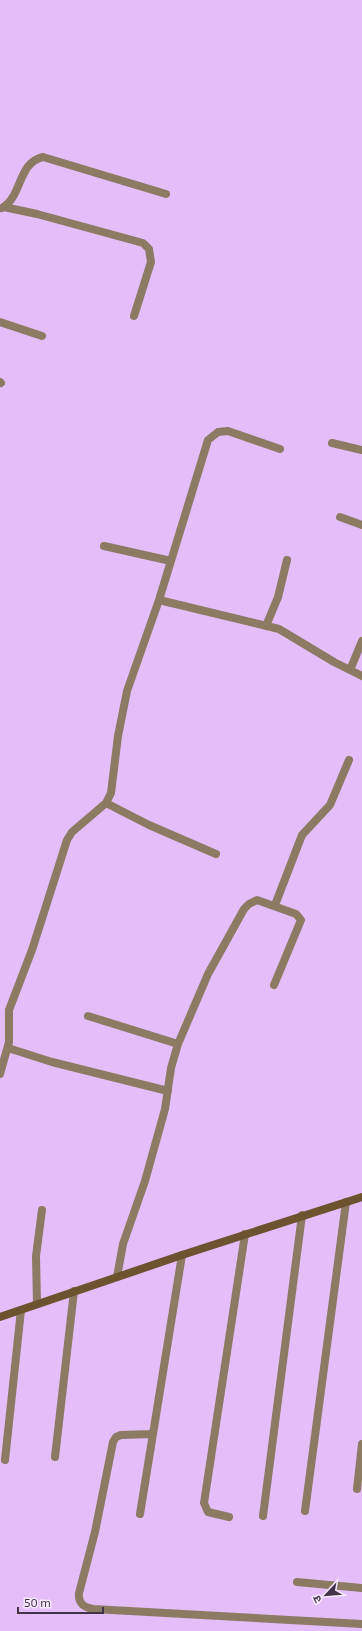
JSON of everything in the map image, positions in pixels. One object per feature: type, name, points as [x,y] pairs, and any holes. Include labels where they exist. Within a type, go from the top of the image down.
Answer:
[{"type":"street","points":[[2,209],[15,196],[26,168],[31,162],[43,157],[166,194]]},
{"type":"street","points":[[2,209],[37,214],[143,243],[149,249],[151,262],[134,316]]},
{"type":"street","points":[[0,322],[42,336]]},
{"type":"street","points":[[0,1074],[8,1048],[9,1010],[32,950],[67,840],[72,832],[106,803],[113,785],[118,736],[127,691],[160,600],[208,440],[213,435],[222,431],[228,431],[280,449]]},
{"type":"street","points":[[332,443],[362,450]]},
{"type":"street","points":[[340,517],[362,525]]},
{"type":"street","points":[[104,546],[171,561]]},
{"type":"street","points":[[266,626],[278,597],[287,560]]},
{"type":"street","points":[[160,600],[226,618],[266,626],[285,633],[362,676]]},
{"type":"street","points":[[350,670],[362,641]]},
{"type":"street","points":[[275,905],[302,835],[330,805],[349,760]]},
{"type":"street","points":[[106,803],[156,828],[216,854]]},
{"type":"street","points":[[117,1277],[123,1244],[145,1181],[165,1109],[178,1044],[205,981],[244,909],[249,904],[257,900],[275,905],[296,914],[301,923],[274,985]]},
{"type":"street","points":[[88,1016],[178,1044]]},
{"type":"street","points":[[8,1048],[60,1064],[168,1091]]},
{"type":"street","points":[[0,1318],[74,1291],[302,1215],[362,1197]]},
{"type":"street","points":[[305,1511],[346,1202]]},
{"type":"street","points":[[37,1304],[36,1256],[42,1210]]},
{"type":"street","points":[[263,1516],[302,1215]]},
{"type":"street","points":[[229,1517],[208,1512],[204,1503],[245,1234]]},
{"type":"street","points":[[140,1514],[182,1255]]},
{"type":"street","points":[[55,1457],[74,1291]]},
{"type":"street","points":[[5,1460],[21,1310]]},
{"type":"street","points":[[153,1434],[121,1435],[116,1437],[113,1442],[95,1532],[78,1592],[81,1604],[85,1608],[362,1624]]},
{"type":"street","points":[[357,1489],[362,1444]]},
{"type":"street","points":[[297,1582],[362,1588]]}]
